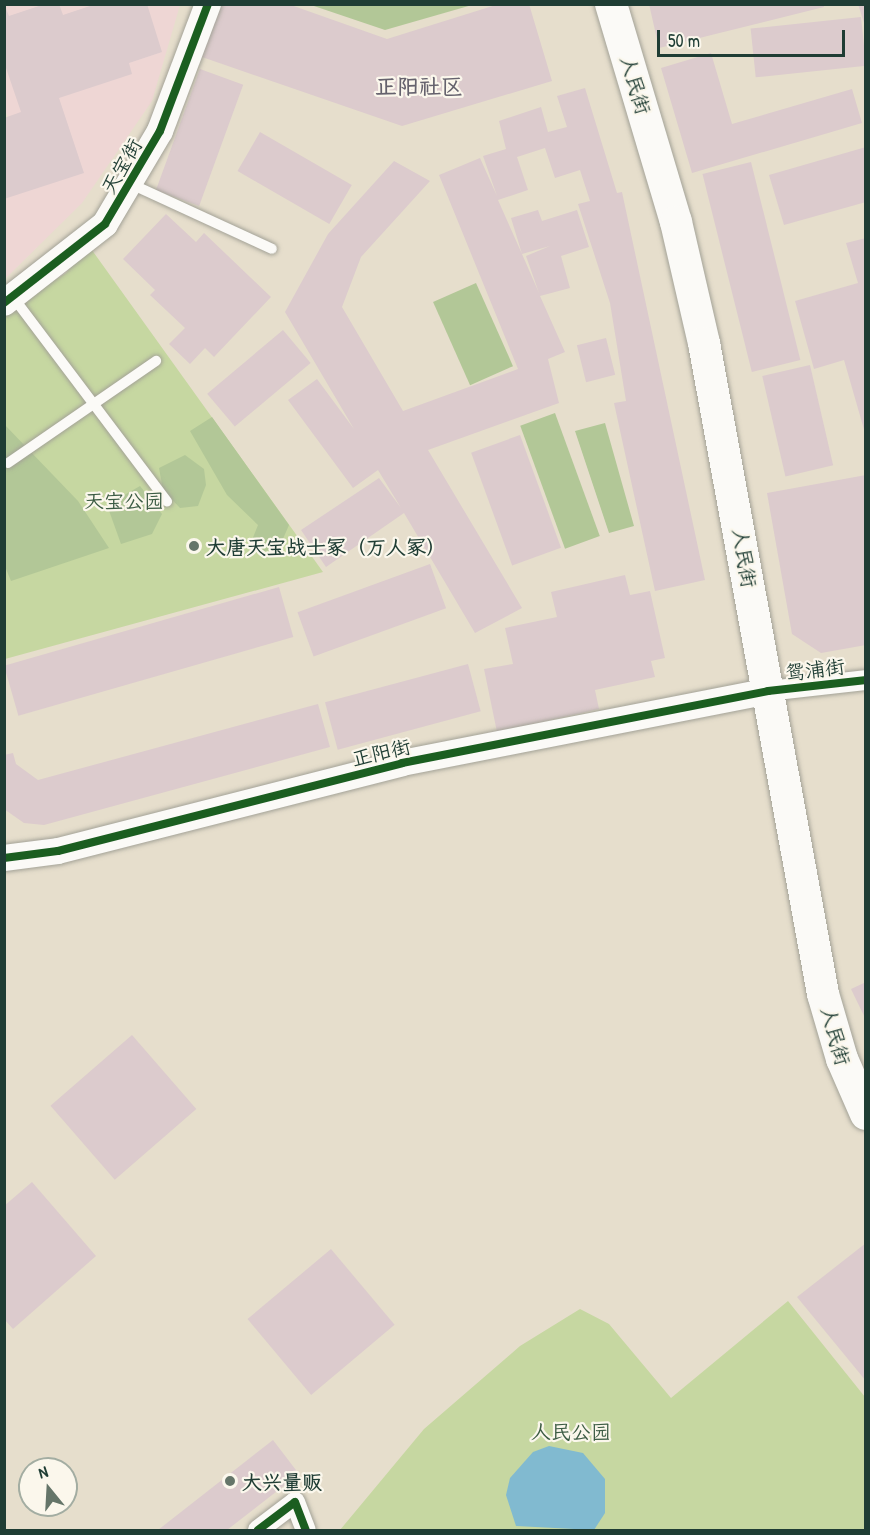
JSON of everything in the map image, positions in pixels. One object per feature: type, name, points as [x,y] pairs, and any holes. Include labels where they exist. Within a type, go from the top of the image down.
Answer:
[{"type":"main road","name":"人民街","points":[[611,4],[676,222],[704,343],[823,994],[842,1059],[866,1114]]},
{"type":"street","name":"天宝街","points":[[9,300],[105,224],[131,184],[160,130],[208,4]]},
{"type":"street","name":"鸳浦街","points":[[768,691],[866,680]]},
{"type":"street","name":"正阳街","points":[[4,858],[58,851],[402,763],[768,691]]},
{"type":"street","points":[[258,1530],[295,1502],[306,1530]]},
{"type":"lane","points":[[131,184],[272,249]]},
{"type":"lane","points":[[9,300],[167,501]]},
{"type":"lane","points":[[8,464],[156,362]]},
{"type":"shaded area","points":[[5,5],[180,5],[152,101],[82,203],[5,279],[4,126],[10,123],[4,107]]},
{"type":"green space","points":[[311,5],[472,5],[385,30]]},
{"type":"green space","name":"天宝公园","points":[[89,246],[323,572],[5,659],[5,312],[66,273]]},
{"type":"green space","points":[[476,283],[513,366],[470,385],[433,302]]},
{"type":"green space","points":[[555,413],[600,536],[565,549],[520,426]]},
{"type":"green space","points":[[212,417],[289,525],[279,548],[255,553],[250,545],[258,525],[227,495],[190,431]]},
{"type":"green space","points":[[605,423],[634,526],[609,533],[575,431]]},
{"type":"green space","points":[[4,424],[78,501],[109,548],[11,581],[4,564]]},
{"type":"green space","points":[[185,455],[204,469],[206,485],[198,506],[180,508],[163,490],[159,468]]},
{"type":"green space","points":[[140,486],[162,514],[152,534],[121,544],[107,505]]},
{"type":"green space","name":"人民公园","points":[[788,1301],[865,1397],[865,1530],[340,1530],[424,1429],[520,1346],[580,1309],[609,1324],[671,1398]]},
{"type":"water","points":[[549,1446],[583,1453],[605,1479],[605,1513],[594,1530],[516,1526],[506,1495],[510,1478],[533,1452]]},
{"type":"building","points":[[4,4],[9,16],[45,4],[59,4],[63,15],[96,4],[147,4],[162,52],[129,63],[132,74],[59,98],[84,173],[4,199],[4,118],[21,112],[4,62]]},
{"type":"building","points":[[220,4],[288,4],[387,39],[499,4],[529,4],[552,81],[402,126],[202,57]]},
{"type":"building","points":[[649,4],[823,4],[824,7],[659,48]]},
{"type":"building","points":[[858,4],[866,4],[866,26],[865,26]]},
{"type":"building","points":[[861,17],[866,66],[756,77],[751,29]]},
{"type":"building","points":[[711,53],[732,124],[852,89],[862,123],[692,173],[661,68]]},
{"type":"building","points":[[200,69],[243,85],[199,206],[156,190]]},
{"type":"building","points":[[585,88],[617,193],[622,192],[705,580],[655,591],[614,403],[626,401],[610,303],[578,204],[590,201],[580,170],[555,178],[545,148],[517,157],[528,190],[498,200],[522,254],[511,218],[538,210],[542,221],[577,210],[589,247],[561,256],[570,288],[540,296],[565,352],[548,359],[559,403],[428,450],[522,608],[475,633],[404,513],[326,567],[301,530],[379,478],[401,508],[378,470],[353,488],[288,400],[317,379],[354,429],[285,312],[328,234],[394,161],[430,181],[361,257],[342,307],[403,411],[518,369],[439,175],[480,158],[497,196],[483,156],[506,149],[499,121],[541,107],[548,132],[567,127],[557,96]],"holes":[[[550,246],[526,256],[539,293],[522,254]]]},
{"type":"building","points":[[260,132],[352,185],[329,224],[238,171]]},
{"type":"building","points":[[866,147],[866,202],[784,225],[769,175]]},
{"type":"building","points":[[751,162],[800,360],[752,372],[702,174]]},
{"type":"building","points":[[166,214],[196,242],[204,233],[271,297],[214,357],[205,348],[190,364],[169,344],[185,328],[150,295],[155,290],[123,259]]},
{"type":"building","points":[[866,238],[865,433],[844,360],[814,369],[795,301],[858,283],[846,243]]},
{"type":"building","points":[[283,330],[311,363],[235,427],[207,394]]},
{"type":"building","points":[[606,338],[615,375],[586,382],[577,345]]},
{"type":"building","points":[[810,365],[833,465],[785,476],[762,376]]},
{"type":"building","points":[[520,435],[561,548],[512,566],[471,453]]},
{"type":"building","points":[[866,475],[866,645],[821,653],[792,634],[767,493]]},
{"type":"building","points":[[430,564],[446,608],[314,656],[298,612]]},
{"type":"building","points":[[625,575],[630,595],[650,591],[665,658],[651,661],[655,677],[595,690],[599,709],[497,732],[484,669],[513,664],[505,628],[557,617],[551,592]]},
{"type":"building","points":[[279,587],[293,637],[18,716],[4,666]]},
{"type":"building","points":[[468,664],[481,711],[338,750],[325,702]]},
{"type":"building","points":[[318,704],[330,747],[44,825],[24,823],[4,809],[4,755],[13,753],[16,764],[38,780]]},
{"type":"building","points":[[866,982],[866,1020],[851,989]]},
{"type":"building","points":[[132,1035],[196,1109],[115,1180],[50,1106]]},
{"type":"building","points":[[32,1182],[96,1256],[13,1329],[4,1319],[4,1206]]},
{"type":"building","points":[[866,1243],[866,1381],[797,1297]]},
{"type":"building","points":[[331,1249],[395,1325],[311,1395],[248,1319]]},
{"type":"building","points":[[273,1440],[299,1474],[227,1530],[158,1530]]},
{"type":"cycle path","points":[[4,303],[105,224],[160,131],[208,4]]},
{"type":"cycle path","points":[[4,858],[58,851],[402,763],[768,691],[866,680]]},
{"type":"cycle path","points":[[258,1530],[295,1502],[306,1530]]},
{"type":"place","name":"大唐天宝战士冢（万人冢）","points":[[194,546]]},
{"type":"place","name":"大兴量贩","points":[[230,1481]]},
{"type":"district","name":"正阳社区","points":[[419,87]]}]
